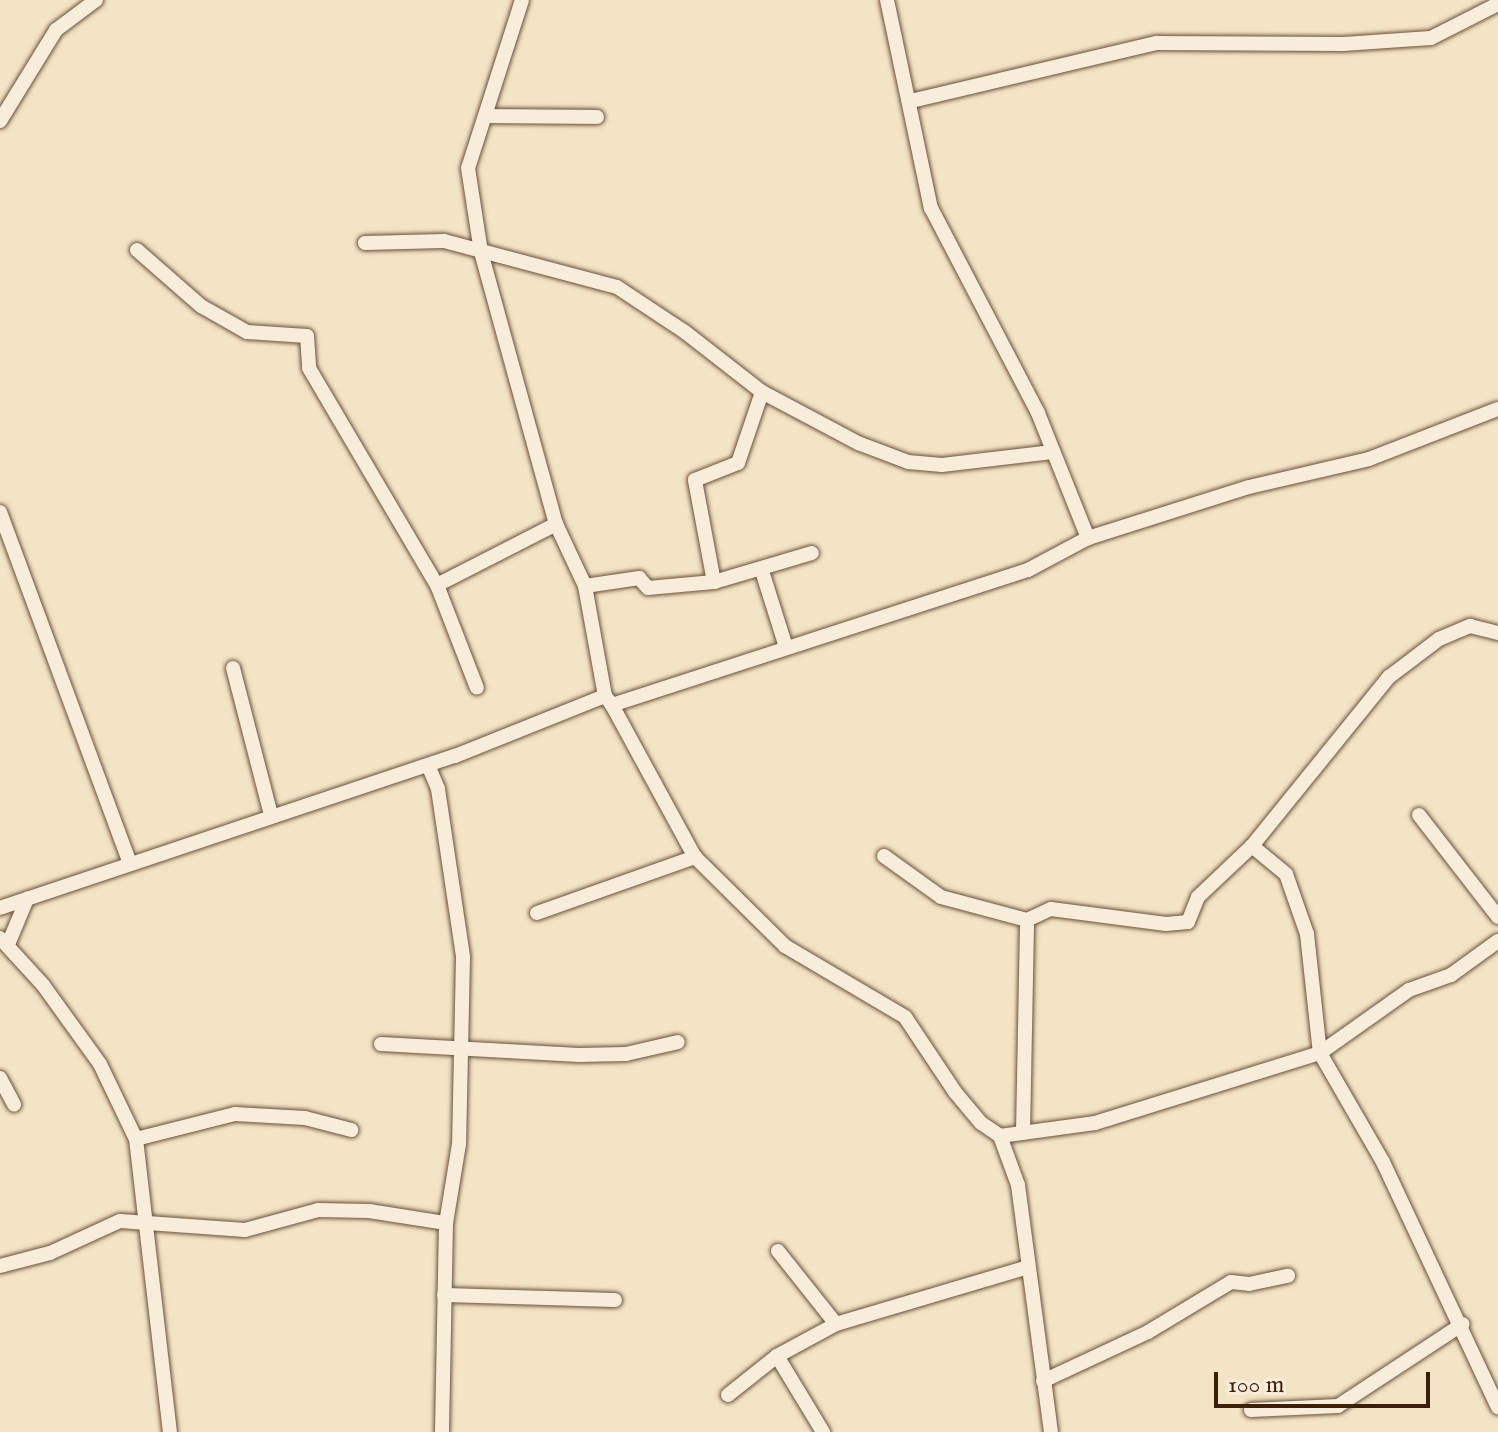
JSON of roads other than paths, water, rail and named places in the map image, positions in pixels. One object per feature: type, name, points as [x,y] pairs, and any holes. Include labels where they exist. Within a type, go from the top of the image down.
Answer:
[{"type":"street","points":[[0,121],[56,30],[96,0]]},
{"type":"street","points":[[522,0],[489,116],[468,168],[481,252],[556,524],[585,586],[608,700],[695,857],[785,946],[905,1017],[955,1092],[981,1123],[1000,1136],[1018,1185],[1025,1268],[1051,1432]]},
{"type":"street","points":[[887,0],[911,101],[931,208],[1038,413],[1088,538]]},
{"type":"street","points":[[911,101],[1156,43],[1343,44],[1431,38],[1498,4]]},
{"type":"street","points":[[489,116],[597,117]]},
{"type":"street","points":[[365,243],[444,241],[565,270],[617,287],[685,332],[762,392],[858,443],[908,462],[942,465],[1052,452]]},
{"type":"street","points":[[137,250],[201,306],[247,332],[307,336],[309,368],[437,585],[477,688]]},
{"type":"street","points":[[714,582],[695,480],[738,463],[762,392]]},
{"type":"street","points":[[0,908],[129,861],[455,756],[608,700],[1028,570],[1088,538],[1249,487],[1369,459],[1498,409]]},
{"type":"street","points":[[0,512],[129,861]]},
{"type":"street","points":[[437,585],[556,524]]},
{"type":"street","points":[[585,586],[639,578],[648,588],[714,582],[762,571],[812,553]]},
{"type":"street","points":[[762,571],[785,644]]},
{"type":"street","points":[[884,856],[941,897],[1027,920],[1051,909],[1166,924],[1188,922],[1198,897],[1252,846],[1389,677],[1439,639],[1470,626],[1498,633]]},
{"type":"street","points":[[233,668],[271,815]]},
{"type":"street","points":[[438,789],[455,756]]},
{"type":"street","points":[[428,765],[438,789],[463,957],[459,1144],[446,1223],[442,1432]]},
{"type":"street","points":[[1419,815],[1498,917]]},
{"type":"street","points":[[1252,846],[1286,874],[1307,934],[1320,1053],[1383,1162],[1495,1386],[1498,1407]]},
{"type":"street","points":[[537,913],[695,857]]},
{"type":"street","points":[[27,899],[4,940],[100,1064],[136,1139],[149,1224],[170,1432]]},
{"type":"street","points":[[1023,1133],[1027,920]]},
{"type":"street","points":[[1000,1136],[1095,1123],[1320,1053],[1409,990],[1451,975],[1498,941]]},
{"type":"street","points":[[381,1044],[626,1054],[678,1042]]},
{"type":"street","points":[[0,1078],[14,1104]]},
{"type":"street","points":[[136,1139],[235,1114],[305,1118],[351,1130]]},
{"type":"street","points":[[0,1266],[50,1253],[102,1225],[149,1224],[245,1230],[318,1210],[369,1211],[446,1223]]},
{"type":"street","points":[[778,1251],[836,1324]]},
{"type":"street","points":[[728,1395],[777,1356],[836,1324],[1025,1268]]},
{"type":"street","points":[[1043,1381],[1148,1332],[1231,1282],[1249,1284],[1288,1276]]},
{"type":"street","points":[[444,1295],[615,1300]]},
{"type":"street","points":[[1251,1410],[1338,1406],[1463,1324]]},
{"type":"street","points":[[777,1356],[823,1432]]}]
